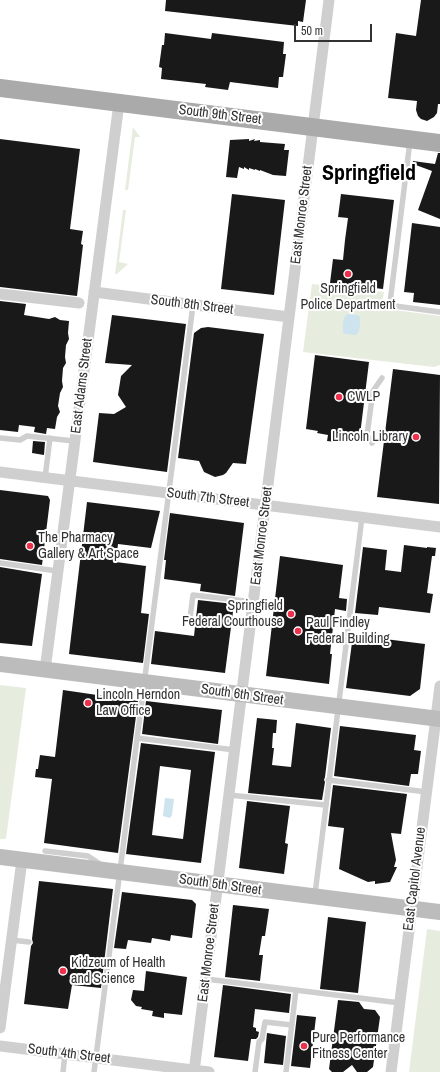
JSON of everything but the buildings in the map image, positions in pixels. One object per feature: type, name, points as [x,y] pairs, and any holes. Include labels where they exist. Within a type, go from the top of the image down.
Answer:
[{"type":"main road","name":"South 9th Street","points":[[0,88],[440,143]]},
{"type":"main road","name":"South 6th Street","points":[[1,665],[242,694],[338,708],[438,719]]},
{"type":"main road","name":"South 5th Street","points":[[0,857],[440,912]]},
{"type":"street","name":"East Monroe Street","points":[[194,1071],[329,0]]},
{"type":"street","name":"East Adams Street","points":[[45,670],[119,102]]},
{"type":"street","name":"South 8th Street","points":[[94,292],[289,318]]},
{"type":"street","points":[[0,294],[78,303]]},
{"type":"street","name":"South 7th Street","points":[[0,472],[440,527]]},
{"type":"street","name":"East Capitol Avenue","points":[[391,1072],[427,792],[438,719],[440,686]]},
{"type":"street","points":[[0,1028],[22,860]]},
{"type":"street","name":"South 4th Street","points":[[0,1046],[209,1072]]},
{"type":"lane","points":[[410,139],[390,303],[395,306],[440,312]]},
{"type":"lane","points":[[94,1072],[114,871],[137,738],[192,305]]},
{"type":"lane","points":[[372,443],[367,435],[373,391],[382,378]]},
{"type":"lane","points":[[0,438],[20,440],[27,436],[74,440]]},
{"type":"lane","points":[[45,478],[50,438]]},
{"type":"lane","points":[[315,897],[328,780],[362,517]]},
{"type":"lane","points":[[0,564],[57,571]]},
{"type":"lane","points":[[190,618],[193,595],[254,602]]},
{"type":"lane","points":[[137,738],[235,750]]},
{"type":"lane","points":[[328,780],[427,792]]},
{"type":"lane","points":[[229,794],[325,805]]},
{"type":"lane","points":[[45,851],[88,856],[114,871]]},
{"type":"lane","points":[[11,940],[29,942]]},
{"type":"lane","points":[[206,979],[400,1003]]},
{"type":"lane","points":[[286,1072],[296,990]]},
{"type":"lane","points":[[255,1072],[259,1042],[262,1039],[265,1022],[292,1025]]},
{"type":"lane","points":[[62,1072],[65,1054]]},
{"type":"shaded area","points":[[133,127],[140,137],[135,137],[128,190],[125,190]]},
{"type":"shaded area","points":[[123,210],[126,210],[119,262],[128,264],[117,274],[115,274]]},
{"type":"shaded area","points":[[312,284],[384,292],[382,304],[387,309],[440,316],[440,365],[434,367],[303,352]]},
{"type":"shaded area","points":[[0,685],[26,688],[6,839],[0,839]]},
{"type":"shaded area","points":[[427,929],[440,931],[440,1072],[409,1072]]},
{"type":"water","points":[[347,314],[358,315],[360,317],[359,329],[356,335],[343,333],[344,320]]},
{"type":"water","points":[[165,798],[174,799],[172,815],[170,818],[163,816]]},
{"type":"place","name":"Springfield Police Department","points":[[348,274]]},
{"type":"place","name":"CWLP","points":[[339,397]]},
{"type":"place","name":"Lincoln Library","points":[[416,437]]},
{"type":"place","name":"The Pharmacy Gallery & Art Space","points":[[30,546]]},
{"type":"place","name":"Springfield Federal Courthouse","points":[[291,614]]},
{"type":"place","name":"Paul Findley Federal Building","points":[[298,631]]},
{"type":"place","name":"Lincoln Herndon Law Office","points":[[88,703]]},
{"type":"place","name":"Kidzeum of Health and Science","points":[[63,971]]},
{"type":"place","name":"Pure Performance Fitness Center","points":[[304,1046]]},
{"type":"district","name":"Springfield","points":[[369,174]]}]
